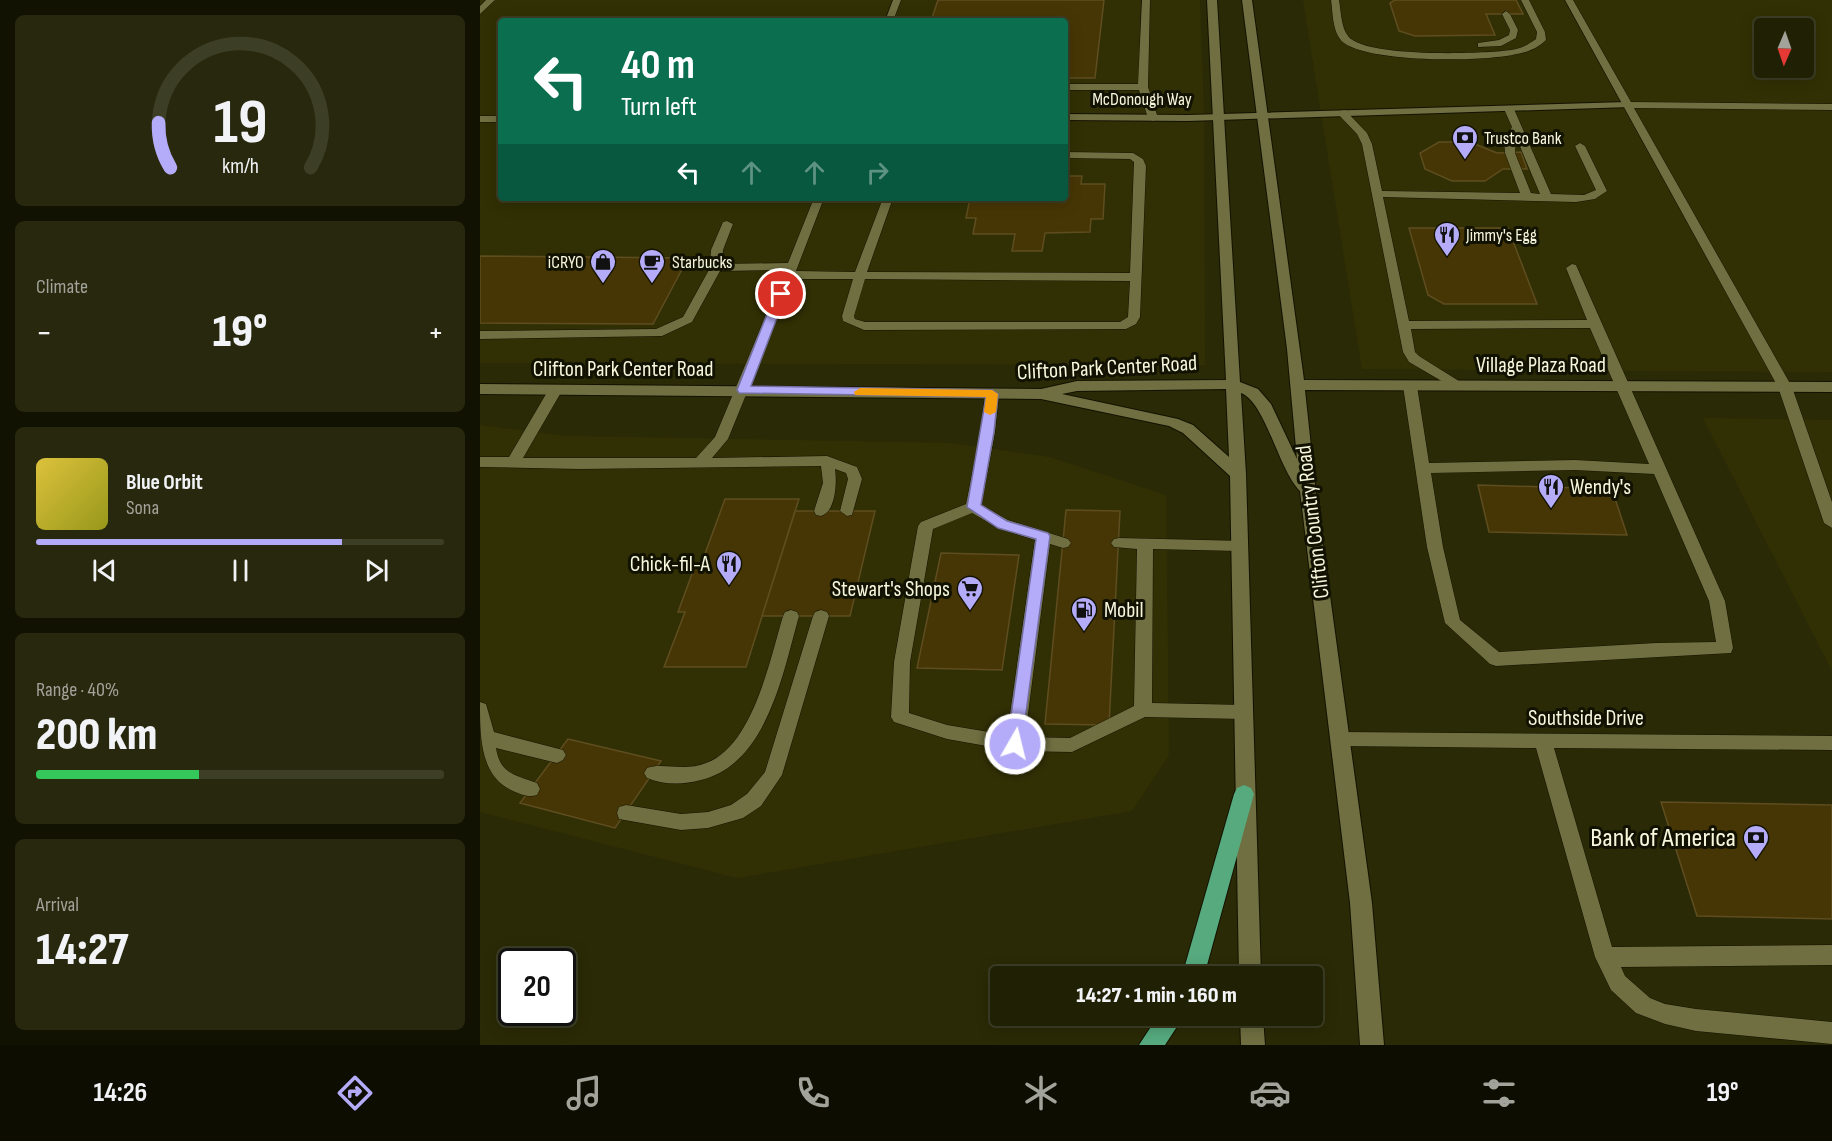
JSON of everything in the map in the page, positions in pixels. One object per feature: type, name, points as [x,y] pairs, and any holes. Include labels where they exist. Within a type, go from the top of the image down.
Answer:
[{"type":"main road","points":[[1196,966],[1244,794]]},
{"type":"main road","points":[[1151,1045],[1165,1026]]},
{"type":"street","points":[[1212,0],[1238,474],[1250,966]]},
{"type":"street","name":"Clifton Country Road","points":[[1247,0],[1294,349],[1308,493],[1361,903],[1372,1045]]},
{"type":"street","points":[[1219,117],[1628,105]]},
{"type":"street","name":"McDonough Way","points":[[1068,117],[1219,117]]},
{"type":"street","points":[[1233,384],[1253,392],[1266,407],[1277,437],[1308,493]]},
{"type":"street","name":"Clifton Park Center Road","points":[[480,389],[1041,394],[1077,386],[1233,384]]},
{"type":"street","name":"Village Plaza Road","points":[[1296,385],[1785,387]]},
{"type":"street","points":[[1785,387],[1832,387]]},
{"type":"street","points":[[1041,394],[1173,422],[1188,429],[1238,474]]},
{"type":"street","points":[[1252,1026],[1253,1045]]},
{"type":"lane","points":[[480,11],[491,0]]},
{"type":"lane","points":[[890,18],[897,0]]},
{"type":"lane","points":[[1146,0],[1143,87],[1154,118]]},
{"type":"lane","points":[[1335,0],[1343,36],[1352,44],[1363,49],[1391,54],[1489,54],[1529,48],[1541,40],[1541,32],[1525,0]]},
{"type":"lane","points":[[1569,0],[1785,387],[1826,490],[1832,524]]},
{"type":"lane","points":[[1470,45],[1501,43],[1513,36],[1514,30],[1506,14]]},
{"type":"lane","points":[[1352,44],[1412,44]]},
{"type":"lane","points":[[1068,87],[1143,87]]},
{"type":"lane","points":[[1628,105],[1832,107]]},
{"type":"lane","points":[[1509,109],[1547,197]]},
{"type":"lane","points":[[1341,112],[1362,133],[1367,144],[1409,352],[1414,359],[1457,386]]},
{"type":"lane","points":[[480,119],[498,119]]},
{"type":"lane","points":[[1517,127],[1509,140],[1510,153],[1526,196]]},
{"type":"lane","points":[[1376,194],[1587,198],[1598,195],[1602,191],[1580,146]]},
{"type":"lane","points":[[887,201],[860,275],[848,316],[849,321],[864,326],[1099,328],[1122,326],[1132,321],[1141,166],[1139,160],[1133,156],[1068,155]]},
{"type":"lane","points":[[700,462],[721,439],[743,390],[818,201]]},
{"type":"lane","points":[[480,335],[658,333],[688,319],[717,268],[717,250],[727,224]]},
{"type":"lane","points":[[717,268],[860,275],[1134,277]]},
{"type":"lane","points":[[1410,386],[1435,547],[1453,623],[1496,659],[1656,649],[1725,648],[1717,601],[1621,387],[1572,268]]},
{"type":"lane","points":[[1404,325],[1595,324]]},
{"type":"lane","points":[[513,462],[556,389]]},
{"type":"lane","points":[[974,507],[988,432],[992,394]]},
{"type":"lane","points":[[480,462],[579,464],[826,461],[852,470],[855,478],[847,511]]},
{"type":"lane","points":[[821,511],[830,483],[826,461]]},
{"type":"lane","points":[[1422,468],[1575,465],[1660,470]]},
{"type":"lane","points":[[974,507],[1003,524],[1063,543]]},
{"type":"lane","points":[[974,507],[926,526],[902,662],[900,717],[947,732],[1015,744],[1072,745],[1143,710],[1244,712]]},
{"type":"lane","points":[[1015,744],[1043,536]]},
{"type":"lane","points":[[1119,543],[1239,545]]},
{"type":"lane","points":[[1143,710],[1145,543]]},
{"type":"lane","points":[[653,773],[685,776],[714,768],[731,757],[750,732],[758,714],[791,616]]},
{"type":"lane","points":[[626,813],[681,822],[708,820],[736,812],[754,800],[773,775],[821,616]]},
{"type":"lane","points":[[480,709],[486,738],[487,759],[496,772],[510,783],[531,789]]},
{"type":"lane","points":[[486,738],[557,755]]},
{"type":"lane","name":"Southside Drive","points":[[1341,739],[1832,742]]},
{"type":"lane","points":[[1543,741],[1605,957],[1618,983],[1643,1006],[1665,1014],[1696,1020],[1832,1033]]},
{"type":"lane","points":[[1605,957],[1832,955]]},
{"type":"shaded area","points":[[480,0],[1200,0],[1204,112],[1205,365],[480,363]]},
{"type":"shaded area","points":[[1303,0],[1832,0],[1832,372],[1362,369]]},
{"type":"shaded area","points":[[1703,418],[1832,420],[1832,671]]},
{"type":"shaded area","points":[[480,425],[565,436],[951,443],[1049,457],[1166,495],[1169,755],[1132,811],[737,878],[480,812]]},
{"type":"building","points":[[938,0],[1104,0],[1095,78],[1068,78],[1068,18],[932,18]]},
{"type":"building","points":[[1395,0],[1516,0],[1523,14],[1486,14],[1495,35],[1415,36],[1399,31],[1390,3]]},
{"type":"building","points":[[1439,142],[1470,142],[1497,153],[1521,152],[1527,169],[1503,169],[1485,181],[1452,181],[1425,169],[1420,153]]},
{"type":"building","points":[[1068,176],[1082,176],[1081,184],[1105,184],[1103,219],[1091,219],[1090,232],[1045,233],[1042,251],[1012,251],[1015,234],[973,234],[976,218],[966,218],[969,201],[1068,201]]},
{"type":"building","points":[[1409,228],[1508,228],[1537,304],[1444,304],[1428,295]]},
{"type":"building","points":[[480,256],[688,258],[653,324],[480,323]]},
{"type":"building","name":"Wendy's","points":[[1478,485],[1612,489],[1627,535],[1489,532]]},
{"type":"building","name":"Chick-fil-A","points":[[725,499],[799,499],[746,667],[664,667],[685,612],[678,612],[696,563],[702,562]]},
{"type":"building","name":"Mobil","points":[[1066,510],[1120,511],[1109,725],[1045,724]]},
{"type":"building","points":[[795,511],[875,511],[850,616],[762,616]]},
{"type":"building","name":"Stewart's Shops","points":[[941,553],[1019,555],[1002,670],[917,668]]},
{"type":"building","points":[[568,739],[661,761],[615,828],[520,803]]},
{"type":"building","name":"Bank of America","points":[[1661,802],[1832,805],[1832,919],[1697,916]]},
{"type":"slow traffic","points":[[860,392],[992,394],[990,412]]},
{"type":"place","name":"Trustco Bank","points":[[1465,161]]},
{"type":"place","name":"Jimmy's Egg","points":[[1447,258]]},
{"type":"place","name":"iCRYO","points":[[603,285]]},
{"type":"place","name":"Starbucks","points":[[652,285]]},
{"type":"place","name":"Wendy's","points":[[1551,510]]},
{"type":"place","name":"Chick-fil-A","points":[[729,587]]},
{"type":"place","name":"Stewart's Shops","points":[[970,612]]},
{"type":"place","name":"Mobil","points":[[1084,633]]},
{"type":"place","name":"Bank of America","points":[[1756,861]]},
{"type":"route","points":[[781,294],[743,390],[992,394],[988,432],[974,507],[1003,524],[1043,536],[1015,744]]}]
